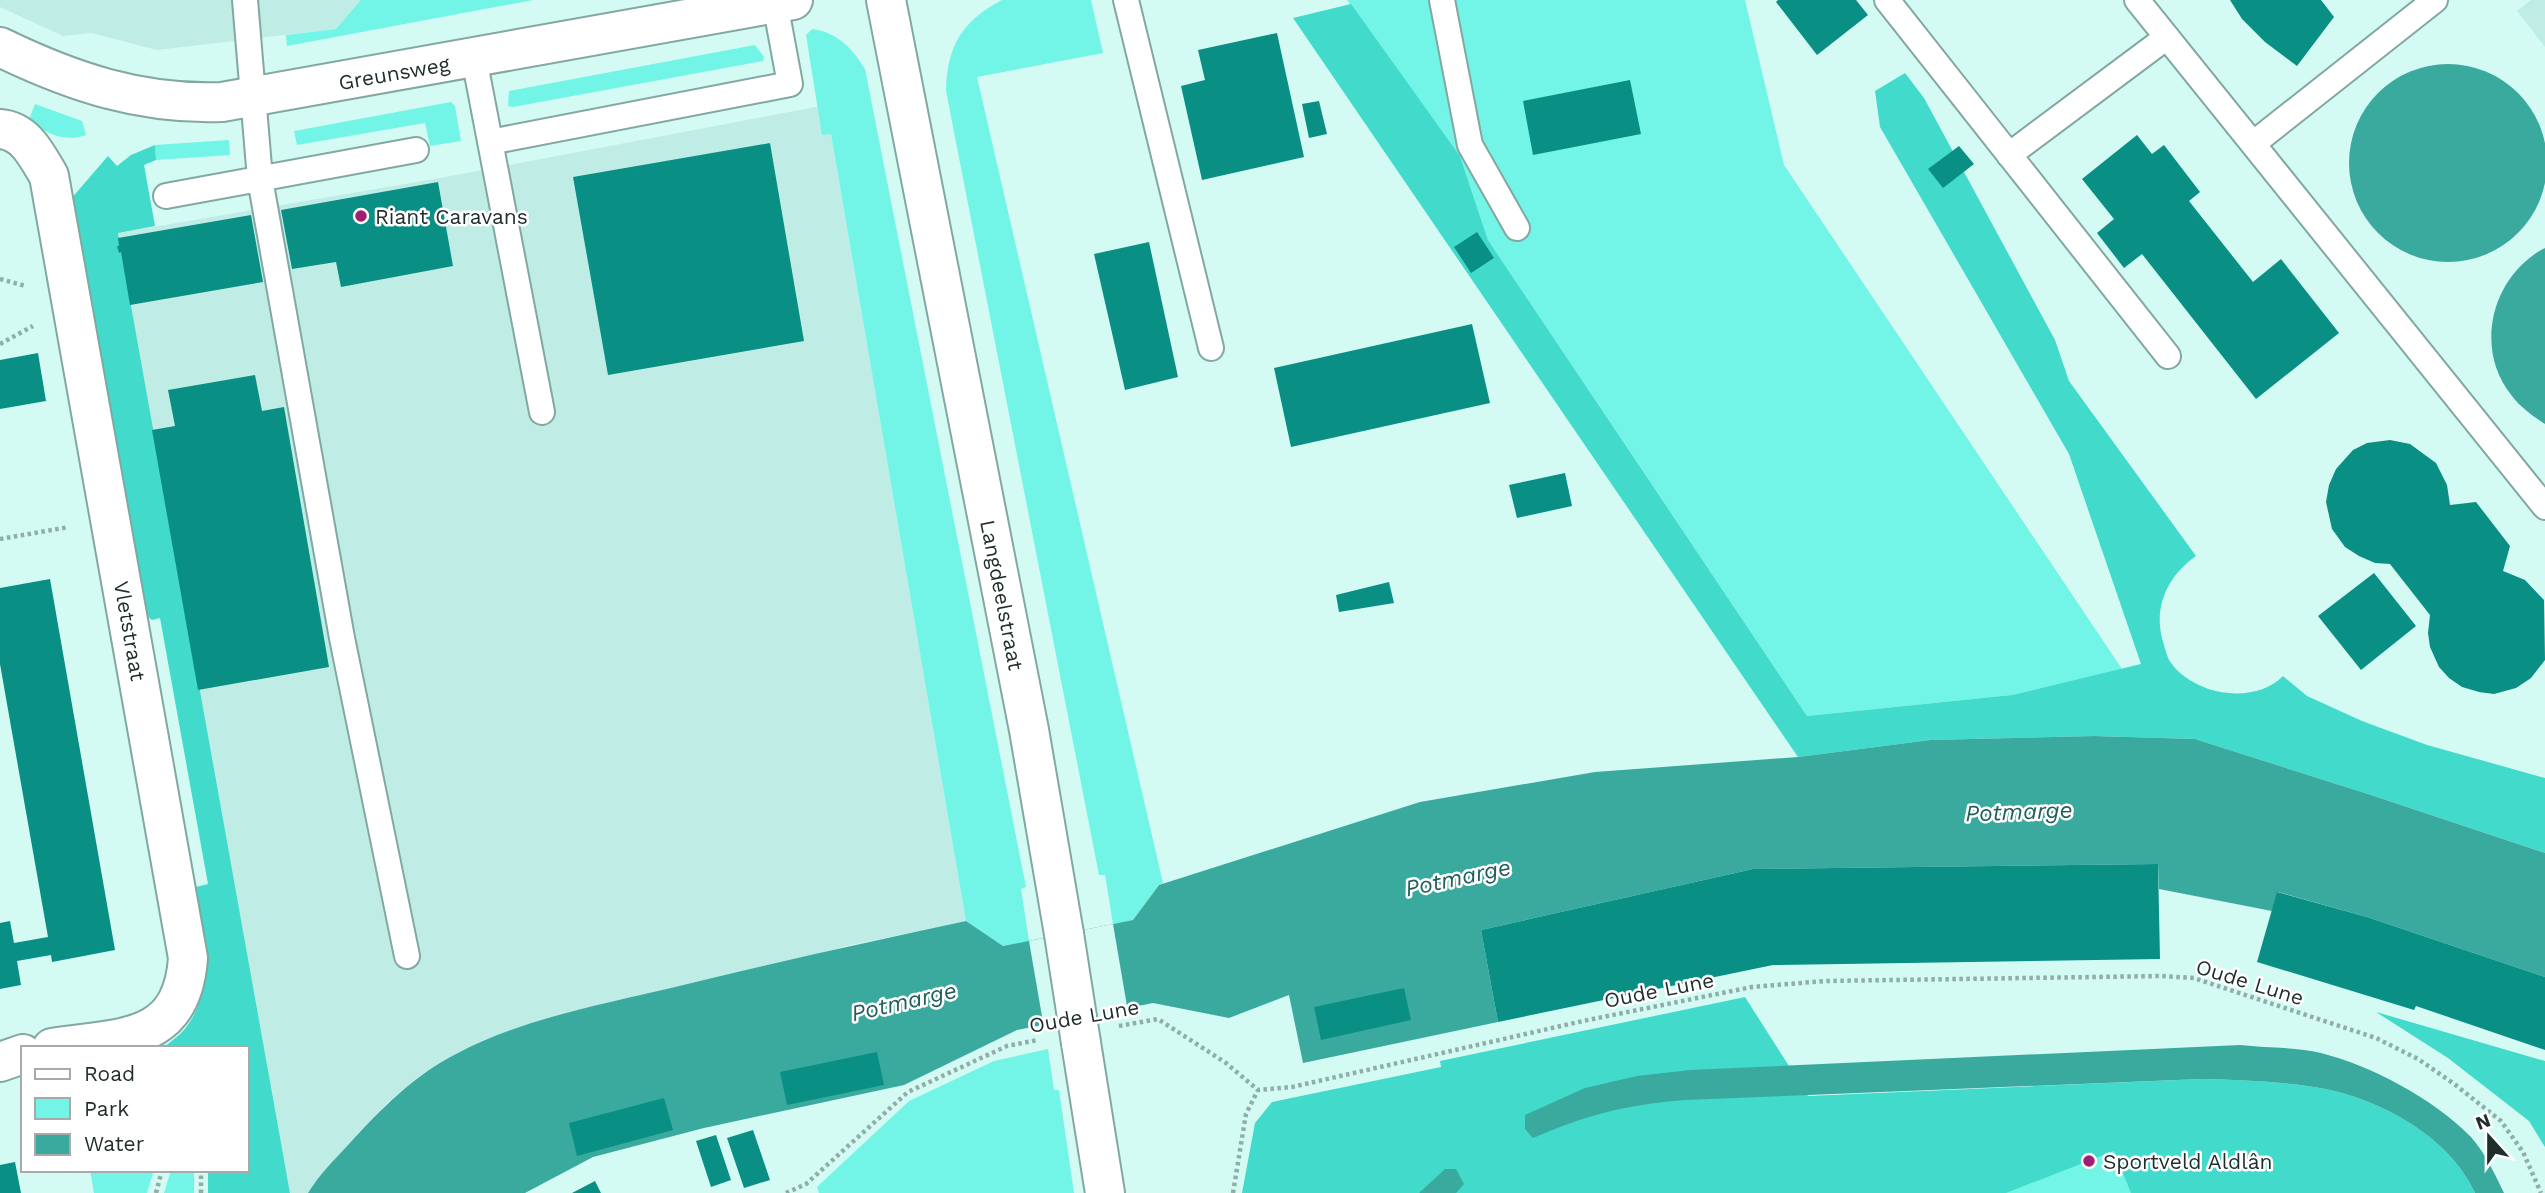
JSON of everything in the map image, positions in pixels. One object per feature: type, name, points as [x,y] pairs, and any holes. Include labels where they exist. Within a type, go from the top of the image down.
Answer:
[{"type":"street","name":"Langdeelstraat","points":[[886,0],[1028,730],[1064,934],[1065,1041],[1105,1193]]},
{"type":"street","name":"Greunsweg","points":[[0,47],[60,75],[112,90],[167,102],[222,102],[784,2]]},
{"type":"street","name":"Vletstraat","points":[[0,129],[9,130],[30,144],[49,176],[188,958],[183,992],[165,1019],[142,1033],[68,1046]]},
{"type":"street","points":[[0,1062],[21,1055]]},
{"type":"lane","points":[[245,0],[260,179],[342,638],[407,956]]},
{"type":"lane","points":[[1126,0],[1212,348]]},
{"type":"lane","points":[[1442,0],[1470,145],[1517,228]]},
{"type":"lane","points":[[1887,0],[2168,356]]},
{"type":"lane","points":[[2137,0],[2545,507]]},
{"type":"lane","points":[[2254,143],[2435,0]]},
{"type":"lane","points":[[490,142],[790,84],[784,2]]},
{"type":"lane","points":[[2009,155],[2167,37]]},
{"type":"lane","points":[[474,58],[542,412]]},
{"type":"lane","points":[[166,196],[416,150]]},
{"type":"path","points":[[0,539],[111,520]]},
{"type":"path","name":"Oude Lune","points":[[1117,1026],[1158,1018],[1226,1063],[1258,1090],[1292,1087],[1583,1021],[1752,987],[1825,981],[2161,976],[2194,978],[2376,1038],[2418,1059],[2501,1121],[2523,1152],[2541,1193]]},
{"type":"path","name":"Oude Lune","points":[[786,1193],[806,1184],[908,1092],[1007,1046],[1065,1041]]},
{"type":"path","points":[[1233,1193],[1246,1114],[1258,1090]]},
{"type":"path","points":[[156,1193],[161,1172]]},
{"type":"path","points":[[201,1172],[201,1193]]},
{"type":"shaded area","points":[[0,0],[497,0],[336,29],[157,50],[91,33],[63,36],[0,7]]},
{"type":"shaded area","points":[[2531,0],[2545,0],[2545,47],[2517,11]]},
{"type":"shaded area","points":[[1351,4],[1460,156],[1488,240],[1807,716],[2012,695],[2141,664],[2069,454],[1880,127],[1875,91],[1905,73],[1924,98],[2055,340],[2069,381],[2196,556],[2177,574],[2164,595],[2161,632],[2169,660],[2179,672],[2192,681],[2223,692],[2256,691],[2283,676],[2307,696],[2362,721],[2427,745],[2545,778],[2545,853],[2195,739],[2094,736],[1930,740],[1798,757],[1293,18]]},
{"type":"shaded area","points":[[826,105],[966,921],[846,946],[425,1072],[387,1103],[328,1167],[308,1193],[290,1193],[118,233],[440,178]]},
{"type":"shaded area","points":[[155,145],[156,160],[144,165],[155,226],[118,233],[290,1193],[208,1193],[208,1172],[248,1172],[248,1046],[165,1046],[187,1026],[202,994],[205,977],[204,943],[195,891],[196,887],[208,884],[160,618],[152,620],[146,615],[78,226],[69,218],[70,200],[108,156],[117,166],[131,155]]},
{"type":"shaded area","points":[[1745,997],[1808,1096],[2201,1079],[2314,1087],[2361,1099],[2408,1122],[2429,1136],[2447,1153],[2463,1172],[2475,1193],[2131,1193],[2114,1151],[2006,1193],[1242,1193],[1255,1123],[1272,1102],[1441,1067],[1440,1061]]},
{"type":"shaded area","points":[[2376,1012],[2545,1061],[2545,1147],[2529,1121],[2448,1058]]},
{"type":"green space","points":[[361,0],[533,0],[287,46],[286,35],[336,29]]},
{"type":"green space","points":[[1002,0],[1091,0],[1103,53],[977,77],[1163,883],[1133,920],[1113,924],[1105,875],[1099,875],[946,91],[950,61],[959,36],[977,17]]},
{"type":"green space","points":[[1347,0],[1745,0],[1784,165],[2122,669],[2012,695],[1807,716],[1488,240],[1460,156]]},
{"type":"green space","points":[[812,29],[837,38],[865,69],[1026,887],[1021,889],[1029,941],[1003,946],[966,921],[831,134],[822,135],[806,35]]},
{"type":"green space","points":[[755,45],[764,57],[763,61],[508,106],[509,91]]},
{"type":"green space","points":[[451,102],[455,106],[461,141],[430,146],[425,123],[297,145],[294,131]]},
{"type":"green space","points":[[35,104],[82,121],[86,135],[70,138],[42,129],[29,120]]},
{"type":"green space","points":[[229,140],[230,155],[156,160],[155,145]]},
{"type":"green space","points":[[1048,1049],[1054,1090],[1059,1090],[1074,1193],[819,1193],[817,1187],[909,1101],[994,1061]]},
{"type":"green space","name":"Sportveld Aldlân","points":[[2123,1130],[2147,1193],[1962,1193]]},
{"type":"green space","points":[[90,1172],[153,1172],[147,1193],[94,1193]]},
{"type":"green space","points":[[170,1172],[194,1172],[194,1193],[164,1193]]},
{"type":"water","points":[[2429,66],[2467,66],[2503,81],[2518,93],[2530,108],[2545,144],[2545,182],[2530,218],[2518,233],[2503,245],[2467,260],[2429,260],[2393,245],[2378,233],[2366,218],[2351,182],[2351,144],[2366,108],[2378,93],[2393,81]]},
{"type":"water","points":[[2545,248],[2545,424],[2519,404],[2500,377],[2493,357],[2491,336],[2494,314],[2501,294],[2512,276],[2527,260]]},
{"type":"water","name":"Potmarge","points":[[2094,736],[2195,739],[2545,853],[2545,977],[2367,917],[2278,892],[2272,911],[2159,889],[2158,864],[1753,869],[1481,930],[1498,1022],[1303,1063],[1289,995],[1229,1018],[1153,1003],[1017,1030],[904,1085],[704,1128],[593,1157],[525,1193],[308,1193],[373,1118],[399,1094],[442,1062],[509,1031],[589,1007],[966,921],[1003,946],[1133,920],[1159,885],[1420,802],[1595,772],[1798,757],[1930,740]]},
{"type":"water","points":[[2240,1045],[2321,1053],[2361,1066],[2421,1097],[2471,1137],[2504,1193],[2475,1193],[2463,1172],[2429,1136],[2385,1109],[2337,1092],[2258,1081],[2201,1079],[1685,1100],[1608,1112],[1533,1138],[1525,1129],[1525,1115],[1585,1088],[1637,1076],[1690,1070]]},
{"type":"water","points":[[1445,1169],[1456,1169],[1464,1184],[1456,1193],[1419,1193]]},
{"type":"pier","points":[[1113,924],[1128,1012],[1044,1028],[1029,941]]},
{"type":"building","points":[[1856,0],[1868,15],[1817,55],[1776,2]]},
{"type":"building","points":[[2230,0],[2321,0],[2334,17],[2297,66],[2265,42],[2242,19]]},
{"type":"building","points":[[1277,33],[1304,157],[1202,180],[1181,86],[1205,80],[1198,50]]},
{"type":"building","points":[[1630,80],[1641,134],[1533,155],[1523,101]]},
{"type":"building","points":[[1319,101],[1327,134],[1309,138],[1302,104]]},
{"type":"building","points":[[2137,135],[2152,154],[2164,145],[2200,192],[2189,201],[2253,282],[2281,259],[2339,333],[2256,399],[2142,254],[2124,268],[2097,233],[2114,219],[2082,179]]},
{"type":"building","points":[[770,143],[804,341],[608,375],[573,177]]},
{"type":"building","points":[[1959,146],[1974,164],[1943,188],[1928,169]]},
{"type":"building","points":[[438,182],[453,266],[341,287],[336,262],[292,269],[281,210]]},
{"type":"building","points":[[251,215],[263,282],[130,305],[121,252],[119,253],[117,246],[118,238]]},
{"type":"building","points":[[1477,232],[1494,258],[1471,273],[1454,247]]},
{"type":"building","points":[[1149,242],[1178,377],[1125,390],[1094,254]]},
{"type":"building","points":[[1472,324],[1490,403],[1291,447],[1274,368]]},
{"type":"building","points":[[38,353],[46,401],[0,409],[0,360]]},
{"type":"building","points":[[255,375],[262,411],[284,407],[329,667],[198,690],[152,430],[175,426],[168,390]]},
{"type":"building","points":[[2390,440],[2410,444],[2436,463],[2447,485],[2450,505],[2476,502],[2510,546],[2503,571],[2525,580],[2544,600],[2545,660],[2531,678],[2516,688],[2494,694],[2479,692],[2462,687],[2449,678],[2439,667],[2430,647],[2430,615],[2390,564],[2375,563],[2359,556],[2345,547],[2332,529],[2326,502],[2336,469],[2353,450],[2367,443]]},
{"type":"building","points":[[1565,473],[1572,506],[1517,518],[1509,485]]},
{"type":"building","points":[[2374,573],[2416,626],[2361,670],[2318,616]]},
{"type":"building","points":[[50,579],[115,950],[52,962],[51,955],[17,961],[21,985],[0,989],[0,923],[10,921],[14,943],[48,937],[0,664],[0,588]]},
{"type":"building","points":[[1389,582],[1394,603],[1339,612],[1336,595]]},
{"type":"building","points":[[2158,864],[2160,959],[1773,965],[1498,1022],[1481,930],[1753,869]]},
{"type":"building","points":[[2277,892],[2367,917],[2545,977],[2545,1050],[2416,1006],[2414,1010],[2257,962]]},
{"type":"building","points":[[1404,988],[1411,1020],[1321,1040],[1314,1007]]},
{"type":"building","points":[[877,1052],[884,1085],[787,1105],[780,1072]]},
{"type":"building","points":[[664,1098],[673,1130],[577,1156],[569,1123]]},
{"type":"building","points":[[753,1130],[770,1180],[744,1188],[727,1138]]},
{"type":"building","points":[[716,1135],[731,1180],[711,1187],[696,1141]]},
{"type":"building","points":[[15,1162],[21,1193],[0,1193],[0,1165]]},
{"type":"building","points":[[595,1181],[601,1193],[572,1193]]},
{"type":"place","name":"Riant Caravans","points":[[361,216]]},
{"type":"place","name":"Sportveld Aldlân","points":[[2089,1161]]}]
